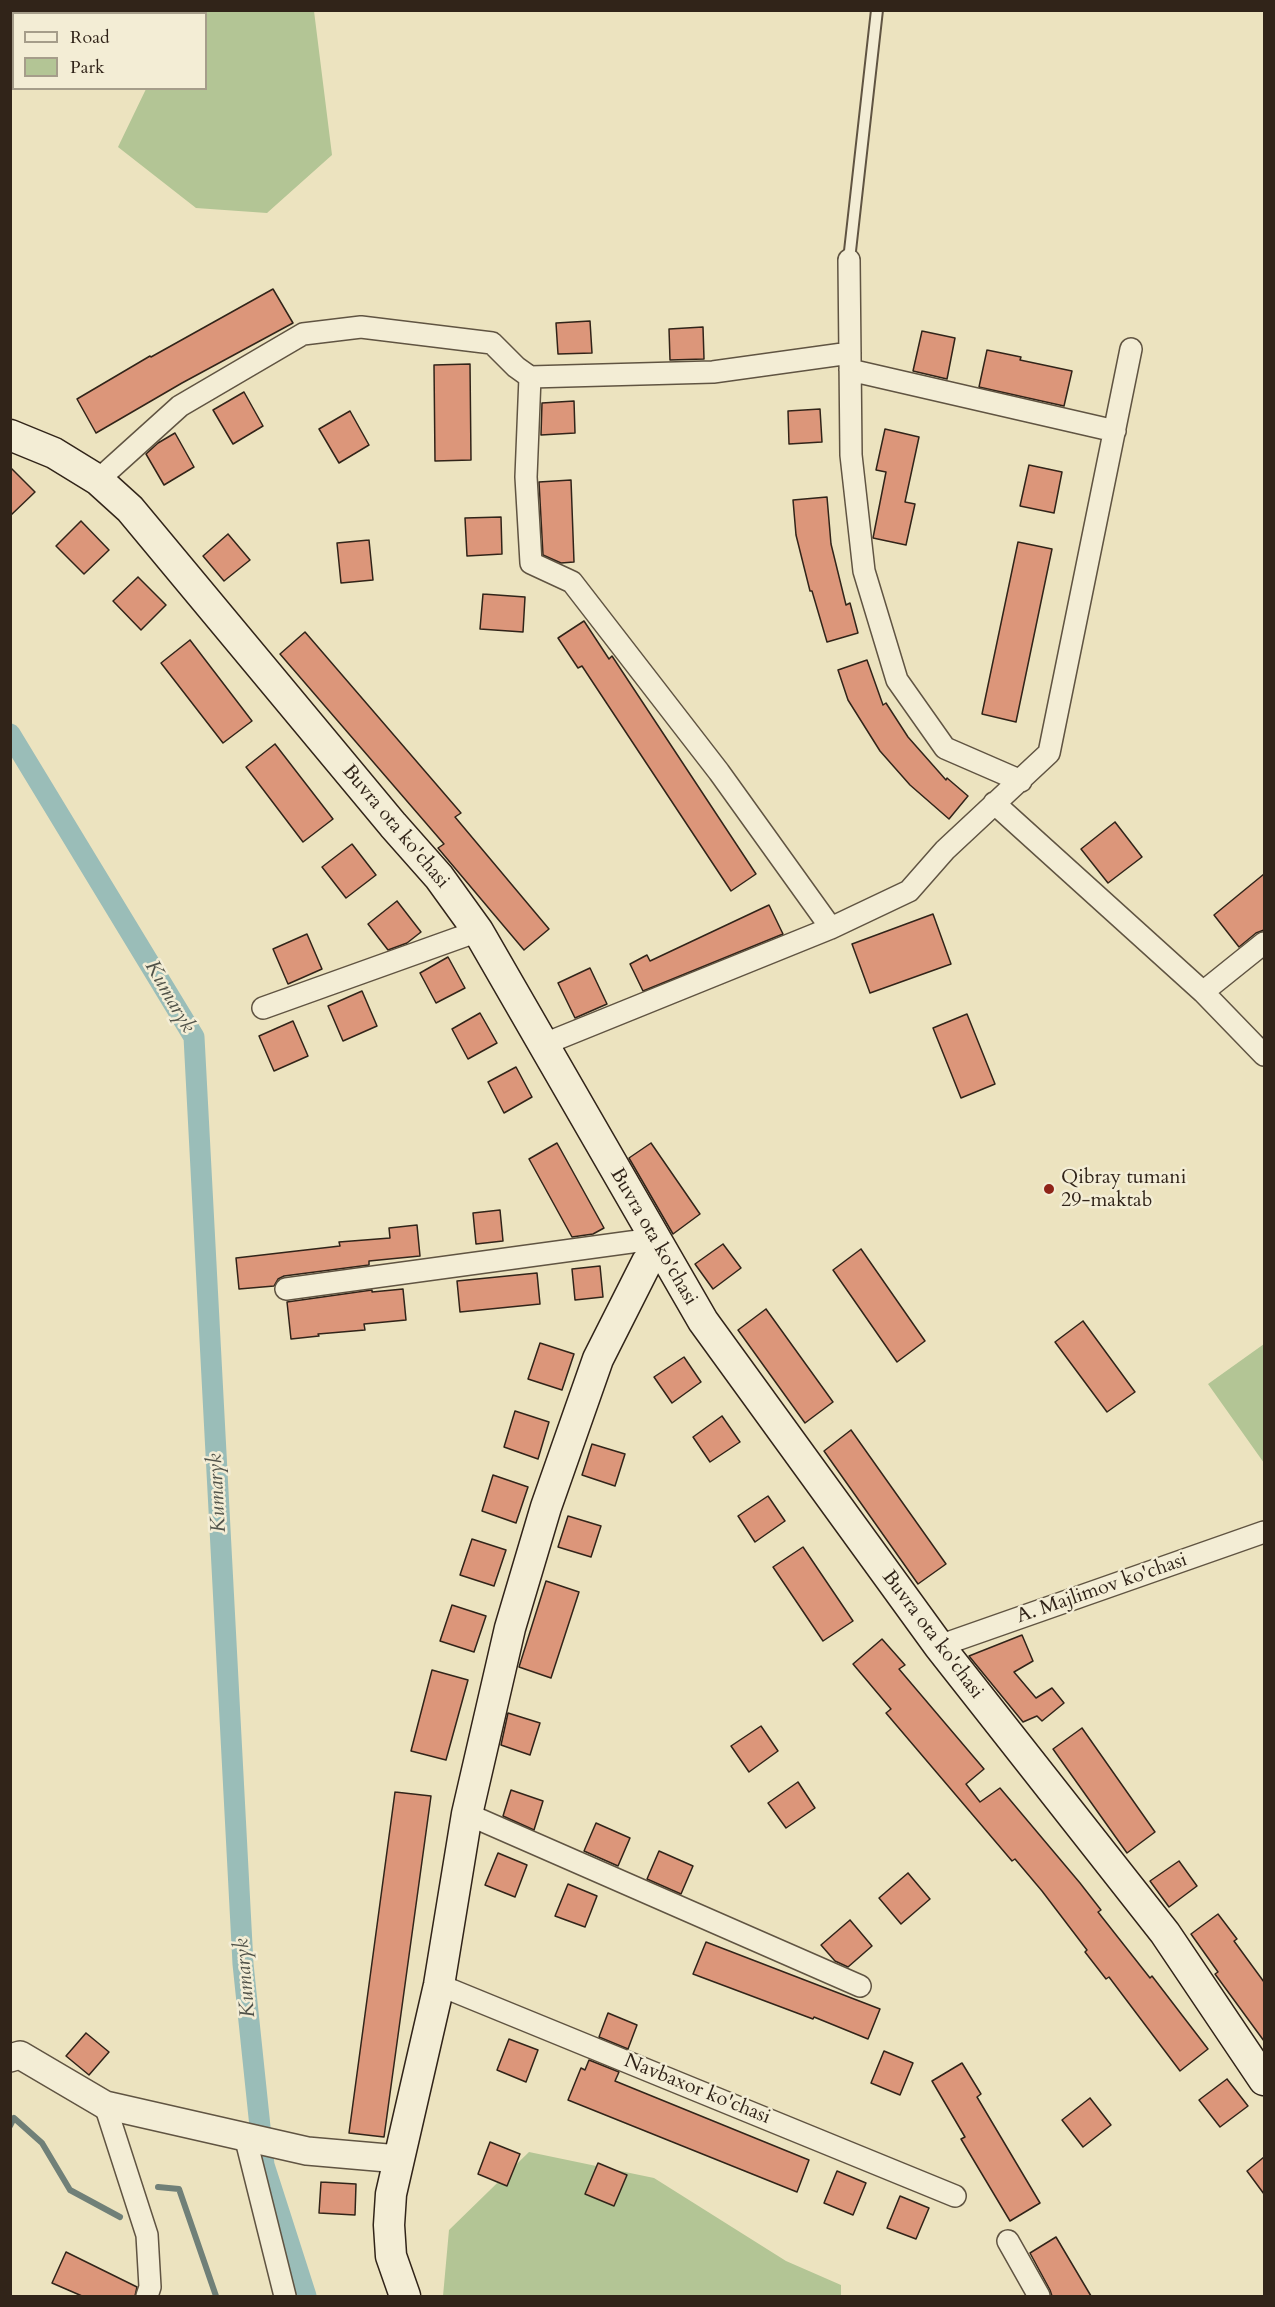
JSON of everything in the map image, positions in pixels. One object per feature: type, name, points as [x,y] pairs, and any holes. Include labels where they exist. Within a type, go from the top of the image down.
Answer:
[{"type":"main road","name":"Buvra ota ko'chasi","points":[[10,435],[54,453],[98,480],[130,509],[393,825],[439,876],[478,931],[703,1321],[939,1646],[1165,1933],[1264,2080]]},
{"type":"main road","points":[[405,2296],[395,2272],[389,2241],[389,2210],[439,1985],[467,1814],[510,1628],[546,1507],[598,1359],[656,1243]]},
{"type":"street","points":[[849,260],[852,455],[864,571],[897,680],[945,748],[1021,780]]},
{"type":"street","points":[[98,480],[180,406],[303,334],[361,327],[492,344],[530,377],[713,372],[850,362],[1115,431]]},
{"type":"street","points":[[542,1045],[831,928],[909,891],[945,850],[1049,753],[1131,349]]},
{"type":"street","points":[[530,377],[526,477],[531,563],[572,582],[719,772],[831,928]]},
{"type":"street","points":[[994,803],[1203,992],[1264,1055]]},
{"type":"street","points":[[263,1008],[478,931]]},
{"type":"street","points":[[1203,992],[1264,943]]},
{"type":"street","points":[[286,1289],[656,1243]]},
{"type":"street","name":"A. Majlimov ko'chasi","points":[[939,1646],[1264,1532]]},
{"type":"street","points":[[467,1814],[860,1986]]},
{"type":"street","name":"Navbaxor ko'chasi","points":[[439,1985],[955,2196]]},
{"type":"street","points":[[10,2058],[20,2055],[105,2105],[307,2151],[399,2159]]},
{"type":"street","points":[[105,2105],[147,2235],[150,2287],[147,2296]]},
{"type":"street","points":[[245,2136],[285,2296]]},
{"type":"street","points":[[1008,2241],[1039,2296]]},
{"type":"lane","points":[[849,260],[878,10]]},
{"type":"green space","points":[[314,11],[332,155],[267,213],[196,208],[118,147],[146,90],[207,90],[207,12],[184,12]]},
{"type":"green space","points":[[1264,1344],[1264,1463],[1208,1384]]},
{"type":"green space","points":[[529,2152],[654,2178],[786,2261],[841,2285],[841,2296],[443,2296],[449,2230]]},
{"type":"building","points":[[273,289],[293,323],[96,433],[77,399]]},
{"type":"building","points":[[590,321],[592,353],[558,354],[556,323]]},
{"type":"building","points":[[703,327],[704,359],[670,360],[669,329]]},
{"type":"building","points":[[922,331],[955,338],[947,379],[913,371]]},
{"type":"building","points":[[987,350],[1072,371],[1064,406],[979,387]]},
{"type":"building","points":[[470,364],[471,460],[435,461],[434,365]]},
{"type":"building","points":[[244,392],[263,426],[233,444],[213,410]]},
{"type":"building","points":[[574,401],[575,433],[541,435],[542,403]]},
{"type":"building","points":[[820,409],[822,442],[789,444],[788,411]]},
{"type":"building","points":[[350,411],[369,445],[339,463],[319,429]]},
{"type":"building","points":[[885,429],[919,437],[905,502],[915,504],[906,545],[873,538],[886,472],[876,470]]},
{"type":"building","points":[[175,433],[194,467],[164,485],[146,454],[158,443]]},
{"type":"building","points":[[1029,465],[1062,472],[1054,513],[1020,506]]},
{"type":"building","points":[[10,467],[35,492],[10,516]]},
{"type":"building","points":[[571,480],[574,562],[561,563],[543,555],[539,482]]},
{"type":"building","points":[[827,497],[831,544],[846,605],[850,603],[858,633],[827,642],[812,591],[810,591],[796,535],[793,500]]},
{"type":"building","points":[[501,517],[502,554],[467,556],[465,518]]},
{"type":"building","points":[[81,521],[109,550],[84,574],[56,546]]},
{"type":"building","points":[[228,534],[250,560],[224,581],[203,556]]},
{"type":"building","points":[[369,540],[373,580],[341,583],[337,543]]},
{"type":"building","points":[[1018,542],[1052,549],[1016,722],[982,714]]},
{"type":"building","points":[[138,577],[166,605],[141,630],[113,601]]},
{"type":"building","points":[[483,594],[525,597],[523,632],[480,629]]},
{"type":"building","points":[[584,621],[609,659],[612,656],[756,874],[731,891],[582,666],[578,668],[558,638]]},
{"type":"building","points":[[305,632],[461,813],[455,817],[549,929],[524,950],[438,848],[444,844],[280,654]]},
{"type":"building","points":[[190,640],[252,721],[223,743],[161,663]]},
{"type":"building","points":[[867,660],[883,705],[886,703],[908,737],[946,780],[947,778],[968,796],[949,819],[910,785],[880,751],[848,700],[838,670]]},
{"type":"building","points":[[275,744],[333,819],[303,842],[246,767]]},
{"type":"building","points":[[1115,822],[1142,857],[1108,883],[1081,849]]},
{"type":"building","points":[[352,844],[376,875],[346,898],[322,867]]},
{"type":"building","points":[[1264,874],[1264,930],[1256,933],[1239,947],[1214,915]]},
{"type":"building","points":[[397,901],[421,932],[407,943],[388,950],[368,924]]},
{"type":"building","points":[[769,905],[783,934],[643,991],[630,964],[647,955],[650,961]]},
{"type":"building","points":[[933,914],[951,964],[870,993],[852,944]]},
{"type":"building","points":[[307,934],[322,969],[288,984],[273,949]]},
{"type":"building","points":[[448,957],[465,988],[436,1003],[420,973]]},
{"type":"building","points":[[590,968],[607,1004],[575,1018],[558,983]]},
{"type":"building","points":[[362,991],[377,1026],[343,1041],[328,1006]]},
{"type":"building","points":[[480,1013],[497,1043],[468,1059],[452,1029]]},
{"type":"building","points":[[967,1014],[995,1084],[961,1098],[933,1028]]},
{"type":"building","points":[[293,1021],[308,1056],[274,1071],[259,1036]]},
{"type":"building","points":[[516,1067],[532,1097],[504,1113],[488,1082]]},
{"type":"building","points":[[557,1143],[604,1228],[593,1234],[572,1237],[529,1159]]},
{"type":"building","points":[[651,1143],[700,1214],[673,1234],[629,1158]]},
{"type":"building","points":[[500,1210],[503,1241],[476,1244],[473,1213]]},
{"type":"building","points":[[417,1225],[420,1256],[369,1261],[369,1265],[284,1276],[278,1279],[274,1286],[239,1289],[236,1258],[340,1246],[339,1242],[390,1238],[389,1228]]},
{"type":"building","points":[[723,1244],[741,1268],[713,1289],[695,1264]]},
{"type":"building","points":[[861,1249],[925,1341],[897,1362],[833,1270]]},
{"type":"building","points":[[600,1266],[603,1297],[575,1300],[572,1269]]},
{"type":"building","points":[[537,1273],[540,1304],[460,1312],[457,1281]]},
{"type":"building","points":[[403,1289],[406,1320],[364,1324],[365,1330],[291,1339],[287,1302],[372,1290],[372,1292]]},
{"type":"building","points":[[766,1309],[833,1402],[805,1423],[738,1330]]},
{"type":"building","points":[[1083,1321],[1135,1392],[1107,1412],[1055,1342]]},
{"type":"building","points":[[540,1343],[574,1354],[562,1390],[528,1379]]},
{"type":"building","points":[[684,1357],[701,1382],[672,1403],[654,1377]]},
{"type":"building","points":[[515,1411],[549,1422],[538,1459],[504,1447]]},
{"type":"building","points":[[722,1416],[740,1442],[710,1462],[693,1437]]},
{"type":"building","points":[[851,1430],[946,1564],[918,1584],[824,1451]]},
{"type":"building","points":[[592,1444],[625,1454],[615,1486],[582,1475]]},
{"type":"building","points":[[493,1475],[528,1487],[516,1523],[482,1511]]},
{"type":"building","points":[[768,1496],[785,1521],[755,1542],[738,1516]]},
{"type":"building","points":[[568,1516],[601,1526],[591,1557],[558,1547]]},
{"type":"building","points":[[472,1539],[506,1550],[494,1586],[460,1575]]},
{"type":"building","points":[[803,1547],[853,1621],[823,1641],[773,1567]]},
{"type":"building","points":[[546,1581],[579,1592],[551,1678],[519,1667]]},
{"type":"building","points":[[452,1605],[486,1616],[474,1652],[440,1641]]},
{"type":"building","points":[[1022,1635],[1033,1661],[1014,1672],[1036,1698],[1052,1688],[1064,1703],[1042,1721],[1037,1716],[1023,1722],[969,1656]]},
{"type":"building","points":[[882,1639],[905,1665],[899,1669],[984,1769],[966,1784],[980,1802],[1000,1788],[1080,1883],[1101,1910],[1098,1912],[1150,1978],[1152,1976],[1208,2049],[1180,2071],[1109,1977],[1106,1979],[1085,1952],[1087,1950],[1042,1891],[1015,1859],[1012,1861],[886,1713],[891,1709],[853,1664]]},
{"type":"building","points":[[432,1670],[468,1680],[446,1760],[411,1751]]},
{"type":"building","points":[[508,1713],[540,1723],[530,1755],[501,1745]]},
{"type":"building","points":[[761,1726],[778,1751],[749,1772],[731,1746]]},
{"type":"building","points":[[1082,1728],[1155,1832],[1127,1853],[1053,1749]]},
{"type":"building","points":[[798,1782],[815,1808],[786,1828],[768,1803]]},
{"type":"building","points":[[511,1790],[543,1801],[534,1830],[503,1816]]},
{"type":"building","points":[[395,1792],[431,1796],[384,2137],[349,2133]]},
{"type":"building","points":[[596,1823],[630,1838],[618,1866],[584,1851]]},
{"type":"building","points":[[659,1851],[693,1866],[681,1894],[647,1879]]},
{"type":"building","points":[[498,1853],[527,1865],[515,1897],[485,1885]]},
{"type":"building","points":[[1179,1861],[1197,1886],[1169,1907],[1150,1881]]},
{"type":"building","points":[[908,1873],[930,1899],[901,1924],[879,1898]]},
{"type":"building","points":[[568,1884],[597,1896],[585,1927],[555,1916]]},
{"type":"building","points":[[1218,1914],[1237,1939],[1234,1941],[1264,1982],[1264,2041],[1215,1974],[1218,1972],[1191,1934]]},
{"type":"building","points":[[850,1920],[872,1946],[848,1967],[835,1961],[821,1945]]},
{"type":"building","points":[[706,1942],[880,2009],[868,2039],[814,2017],[813,2019],[693,1974]]},
{"type":"building","points":[[608,2013],[637,2025],[628,2049],[599,2037]]},
{"type":"building","points":[[86,2033],[109,2052],[89,2075],[66,2056]]},
{"type":"building","points":[[509,2039],[538,2050],[526,2082],[497,2070]]},
{"type":"building","points":[[884,2051],[913,2063],[900,2095],[871,2083]]},
{"type":"building","points":[[589,2060],[619,2072],[615,2081],[809,2160],[797,2192],[568,2100],[581,2068],[585,2070]]},
{"type":"building","points":[[962,2063],[981,2094],[977,2097],[1040,2203],[1010,2221],[961,2139],[965,2137],[932,2081]]},
{"type":"building","points":[[1227,2079],[1248,2106],[1220,2127],[1199,2100]]},
{"type":"building","points":[[1090,2098],[1111,2125],[1083,2147],[1062,2120]]},
{"type":"building","points":[[490,2142],[520,2154],[507,2186],[478,2174]]},
{"type":"building","points":[[1264,2157],[1264,2194],[1247,2171]]},
{"type":"building","points":[[598,2163],[627,2175],[614,2206],[585,2194]]},
{"type":"building","points":[[837,2171],[866,2183],[853,2215],[824,2203]]},
{"type":"building","points":[[321,2182],[356,2184],[355,2215],[319,2213]]},
{"type":"building","points":[[900,2196],[929,2208],[916,2239],[887,2228]]},
{"type":"building","points":[[1056,2237],[1091,2296],[1052,2296],[1030,2253]]},
{"type":"building","points":[[66,2252],[137,2287],[135,2296],[82,2296],[52,2283]]},
{"type":"waterway","name":"Kumaryk","points":[[10,734],[194,1037],[243,1964],[264,2165],[306,2296]]},
{"type":"waterway","points":[[10,2126],[14,2118],[42,2143],[70,2190],[120,2217]]},
{"type":"waterway","points":[[158,2187],[179,2189],[216,2296]]},
{"type":"place","name":"Qibray tumani 29-maktab","points":[[1049,1189]]}]
